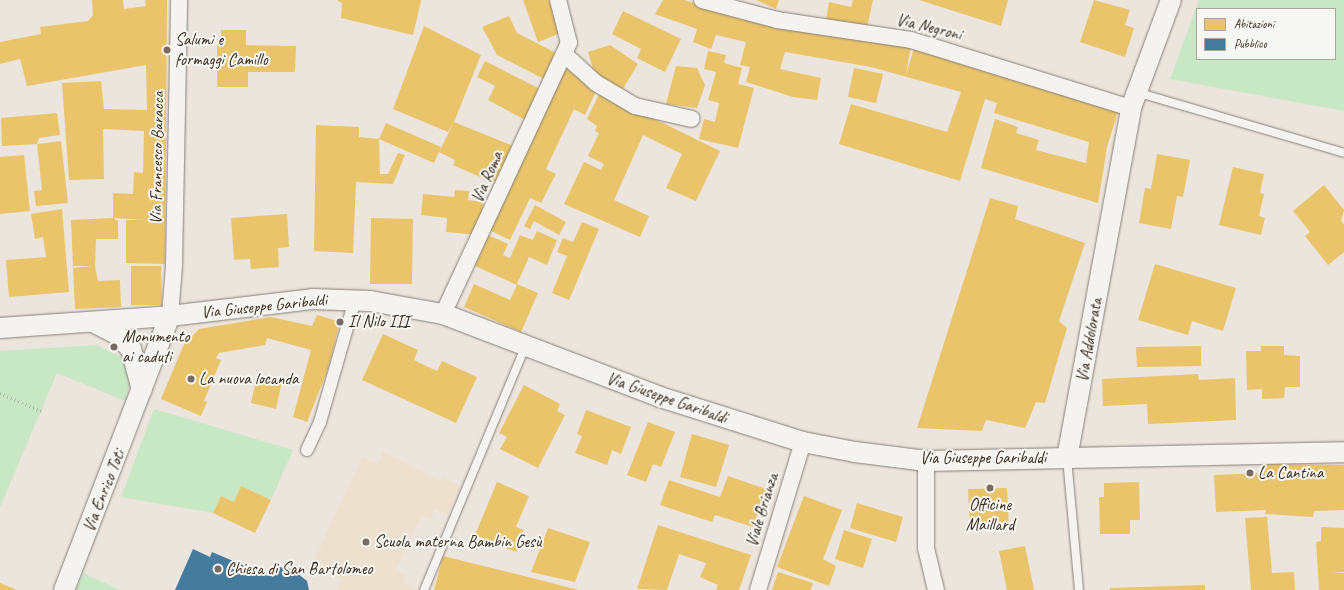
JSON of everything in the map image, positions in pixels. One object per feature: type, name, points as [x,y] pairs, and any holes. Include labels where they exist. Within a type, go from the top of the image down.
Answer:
[{"type":"street","name":"Via Francesco Baracca","points":[[170,316],[174,265],[179,0]]},
{"type":"street","name":"Via Roma","points":[[443,314],[565,55],[569,36],[558,0]]},
{"type":"street","name":"Via Addolorata","points":[[1068,458],[1133,100],[1170,0]]},
{"type":"street","name":"Via Negroni","points":[[710,1],[778,20],[911,40],[1133,100]]},
{"type":"street","points":[[565,55],[596,83],[635,106],[692,119]]},
{"type":"street","name":"Via Giuseppe Garibaldi","points":[[0,328],[170,316],[305,299],[355,300],[443,314],[525,347],[660,397],[803,442],[926,460],[1344,452]]},
{"type":"street","points":[[307,450],[320,422],[355,300]]},
{"type":"street","name":"Via Enrico Toti","points":[[64,590],[142,392],[170,316]]},
{"type":"street","points":[[91,321],[115,333],[131,349],[142,392]]},
{"type":"street","name":"Viale Brianza","points":[[758,590],[803,442]]},
{"type":"street","points":[[926,460],[926,548],[936,590]]},
{"type":"lane","points":[[1133,100],[1344,154]]},
{"type":"lane","points":[[424,590],[525,347]]},
{"type":"lane","name":"Via Addolorata","points":[[1068,458],[1079,590]]},
{"type":"path","points":[[0,393],[41,410]]},
{"type":"shaded area","name":"Scuola materna Bambin Gesù","points":[[383,452],[441,482],[443,478],[461,486],[447,515],[435,509],[431,519],[421,515],[396,570],[406,575],[403,583],[417,590],[336,590],[341,579],[312,565],[362,457],[378,464]]},
{"type":"green space","points":[[1199,0],[1344,0],[1344,111],[1170,79],[1196,8],[1196,60],[1336,60],[1336,8],[1196,8]]},
{"type":"green space","points":[[96,345],[127,360],[130,383],[125,401],[57,373],[0,507],[0,351]]},
{"type":"green space","points":[[154,409],[293,450],[271,500],[241,486],[234,502],[221,496],[213,513],[121,497]]},
{"type":"green space","points":[[83,573],[120,590],[76,590]]},
{"type":"building: Abitazioni","points":[[92,0],[123,0],[124,9],[146,6],[145,0],[167,0],[165,264],[126,263],[126,220],[144,220],[113,218],[113,193],[133,194],[134,172],[143,173],[144,131],[103,129],[104,179],[69,180],[62,83],[101,81],[104,109],[147,110],[146,65],[27,86],[20,59],[0,64],[0,42],[41,34],[40,27],[88,21],[93,15]]},
{"type":"building: Abitazioni","points":[[337,0],[421,1],[413,35],[341,18],[342,3]]},
{"type":"building: Abitazioni","points":[[523,0],[549,0],[561,33],[538,42]]},
{"type":"building: Abitazioni","points":[[663,0],[684,0],[754,22],[911,45],[906,75],[915,45],[1120,106],[1107,147],[1098,203],[981,168],[995,119],[1018,127],[1016,133],[1039,140],[1036,150],[1086,163],[1089,142],[994,113],[997,103],[985,99],[960,181],[839,144],[851,104],[947,132],[961,92],[871,67],[785,52],[780,69],[821,78],[817,100],[793,97],[746,82],[750,67],[740,65],[746,42],[716,35],[711,49],[693,42],[697,29],[655,14]]},
{"type":"building: Abitazioni","points":[[756,0],[779,0],[776,9]]},
{"type":"building: Abitazioni","points":[[853,0],[873,0],[867,28],[826,20],[829,2],[851,7]]},
{"type":"building: Abitazioni","points":[[919,0],[1008,0],[1001,26]]},
{"type":"building: Abitazioni","points":[[1094,0],[1130,10],[1125,25],[1134,28],[1125,57],[1080,42]]},
{"type":"building: Abitazioni","points":[[623,11],[681,39],[665,72],[637,58],[641,49],[612,34]]},
{"type":"building: Abitazioni","points":[[509,16],[517,33],[556,53],[544,79],[497,55],[482,27]]},
{"type":"building: Abitazioni","points":[[424,26],[481,55],[454,122],[448,132],[393,109]]},
{"type":"building: Abitazioni","points":[[221,30],[246,30],[246,45],[296,46],[295,72],[248,72],[248,87],[217,87],[217,44],[221,44]]},
{"type":"building: Abitazioni","points":[[610,45],[638,64],[621,92],[595,75],[588,52]]},
{"type":"building: Abitazioni","points":[[708,51],[726,55],[724,63],[742,68],[738,84],[754,88],[738,148],[699,139],[704,119],[715,122],[719,103],[708,100],[716,72],[704,69]]},
{"type":"building: Abitazioni","points":[[485,61],[542,90],[527,121],[488,100],[495,86],[477,77]]},
{"type":"building: Abitazioni","points":[[676,66],[697,68],[705,85],[697,108],[666,104]]},
{"type":"building: Abitazioni","points":[[565,68],[597,89],[585,115],[574,109],[546,169],[556,174],[541,203],[530,198],[510,240],[489,230]]},
{"type":"building: Abitazioni","points":[[854,68],[883,74],[876,103],[848,97]]},
{"type":"building: Abitazioni","points":[[600,92],[720,151],[696,201],[666,188],[682,154],[643,135],[614,200],[649,216],[640,237],[564,204],[584,162],[601,170],[604,164],[588,156],[599,133],[595,131],[597,126],[587,119]]},
{"type":"building: Abitazioni","points":[[57,113],[60,135],[39,138],[37,144],[2,146],[1,118]]},
{"type":"building: Abitazioni","points":[[454,122],[513,146],[496,184],[453,165],[455,160],[439,152]]},
{"type":"building: Abitazioni","points":[[386,123],[441,147],[434,163],[379,139]]},
{"type":"building: Abitazioni","points":[[316,125],[359,127],[359,137],[379,139],[380,174],[388,174],[398,153],[405,155],[393,184],[356,182],[353,253],[314,251]]},
{"type":"building: Abitazioni","points":[[61,141],[68,203],[36,206],[34,191],[42,190],[37,144]]},
{"type":"building: Abitazioni","points":[[1157,154],[1190,160],[1183,197],[1177,196],[1171,229],[1139,223],[1145,188],[1151,189]]},
{"type":"building: Abitazioni","points":[[24,155],[30,211],[0,214],[0,157]]},
{"type":"building: Abitazioni","points":[[1233,167],[1264,174],[1260,193],[1264,194],[1259,216],[1265,218],[1261,235],[1219,225]]},
{"type":"building: Abitazioni","points":[[1324,185],[1344,210],[1341,221],[1344,225],[1344,252],[1328,265],[1305,236],[1310,232],[1293,211]]},
{"type":"building: Abitazioni","points":[[455,190],[469,191],[468,200],[483,202],[479,235],[446,232],[447,218],[421,215],[423,194],[454,197]]},
{"type":"building: Abitazioni","points":[[990,198],[1018,206],[1015,219],[1085,243],[1059,321],[1067,328],[1045,403],[1036,402],[1025,428],[986,420],[982,431],[917,428]]},
{"type":"building: Abitazioni","points":[[535,205],[566,222],[559,235],[534,221],[530,229],[524,226]]},
{"type":"building: Abitazioni","points":[[62,209],[69,292],[9,297],[6,260],[46,257],[43,237],[35,239],[31,214]]},
{"type":"building: Abitazioni","points":[[287,214],[289,247],[278,248],[279,267],[251,269],[250,259],[234,260],[231,218]]},
{"type":"building: Abitazioni","points":[[113,218],[118,221],[118,239],[96,239],[95,266],[98,281],[120,280],[121,307],[75,309],[73,268],[92,266],[73,266],[71,220]]},
{"type":"building: Abitazioni","points":[[371,218],[413,219],[412,284],[370,284]]},
{"type":"building: Abitazioni","points":[[582,222],[599,229],[569,300],[552,293],[567,256],[557,252],[563,238],[573,242]]},
{"type":"building: Abitazioni","points":[[537,231],[557,240],[547,265],[529,257],[517,284],[538,293],[521,332],[464,307],[474,284],[510,300],[517,285],[475,266],[488,235],[508,244],[503,255],[510,258],[520,235],[533,240]]},
{"type":"building: Abitazioni","points":[[1155,264],[1236,288],[1223,331],[1192,321],[1188,335],[1138,320]]},
{"type":"building: Abitazioni","points":[[131,266],[161,266],[162,305],[131,305]]},
{"type":"building: Abitazioni","points":[[317,315],[340,322],[328,369],[307,422],[293,417],[311,350],[267,338],[265,345],[219,353],[216,358],[221,360],[204,401],[207,402],[201,416],[161,399],[184,344],[199,329],[271,317],[312,326]]},
{"type":"building: Abitazioni","points":[[383,334],[418,350],[414,360],[426,366],[437,371],[442,361],[477,377],[456,423],[362,380]]},
{"type":"building: Abitazioni","points":[[1201,346],[1201,366],[1137,367],[1136,347]]},
{"type":"building: Abitazioni","points":[[1261,346],[1284,346],[1284,355],[1300,356],[1300,387],[1285,387],[1284,398],[1262,399],[1262,389],[1247,390],[1246,351],[1261,351]]},
{"type":"building: Abitazioni","points":[[1198,374],[1199,380],[1235,378],[1236,420],[1148,424],[1147,404],[1103,406],[1102,379]]},
{"type":"building: Abitazioni","points":[[257,375],[282,381],[276,409],[251,403]]},
{"type":"building: Abitazioni","points":[[524,385],[560,404],[557,411],[565,415],[538,468],[500,449],[507,437],[499,433]]},
{"type":"building: Abitazioni","points":[[586,410],[631,427],[621,454],[612,450],[607,465],[575,453],[582,436],[577,434]]},
{"type":"building: Abitazioni","points":[[648,422],[675,432],[661,467],[653,464],[646,482],[627,475]]},
{"type":"building: Abitazioni","points":[[692,434],[729,445],[716,487],[680,477]]},
{"type":"building: Abitazioni","points":[[1264,464],[1344,465],[1344,510],[1314,511],[1313,517],[1265,514],[1266,510],[1216,512],[1214,475],[1264,473]]},
{"type":"building: Abitazioni","points":[[728,476],[766,489],[753,527],[715,515],[712,522],[660,505],[669,480],[720,497]]},
{"type":"building: Abitazioni","points":[[497,482],[529,496],[516,527],[524,530],[516,552],[475,535]]},
{"type":"building: Abitazioni","points":[[1139,482],[1140,520],[1130,520],[1130,534],[1100,534],[1099,497],[1104,497],[1104,483]]},
{"type":"building: Abitazioni","points":[[241,486],[271,500],[255,533],[213,513],[221,496],[234,502]]},
{"type":"building: Abitazioni","points":[[1007,488],[1009,527],[970,528],[968,489]]},
{"type":"building: Abitazioni","points":[[804,496],[842,510],[823,559],[836,566],[829,586],[777,567]]},
{"type":"building: Abitazioni","points":[[857,503],[903,517],[896,542],[850,528]]},
{"type":"building: Abitazioni","points":[[1267,517],[1272,573],[1294,572],[1295,590],[1251,590],[1245,518]]},
{"type":"building: Abitazioni","points":[[658,525],[751,555],[739,590],[716,590],[718,585],[700,577],[706,563],[679,554],[667,590],[637,589]]},
{"type":"building: Abitazioni","points":[[1321,527],[1344,528],[1344,572],[1331,572],[1344,573],[1344,590],[1319,590],[1316,542],[1321,541]]},
{"type":"building: Abitazioni","points":[[548,528],[590,542],[575,582],[531,572]]},
{"type":"building: Abitazioni","points":[[844,530],[872,539],[863,568],[835,559]]},
{"type":"building: Abitazioni","points":[[1025,546],[1034,590],[1007,590],[999,551]]},
{"type":"building: Abitazioni","points":[[443,556],[548,582],[578,590],[434,590]]},
{"type":"building: Abitazioni","points":[[778,572],[813,583],[811,590],[772,590]]},
{"type":"building: Abitazioni","points":[[0,583],[17,590],[0,590]]},
{"type":"building: Abitazioni","points":[[1205,585],[1205,590],[1110,590],[1110,588]]},
{"type":"building: Pubblico","name":"Chiesa di San Bartolomeo","points":[[193,549],[210,557],[212,552],[268,576],[279,567],[292,569],[307,581],[309,590],[175,590]]},
{"type":"place","name":"Salumi e formaggi Camillo","points":[[167,50]]},
{"type":"place","name":"Il Nilo III","points":[[340,322]]},
{"type":"place","name":"Monumento ai caduti","points":[[114,347]]},
{"type":"place","name":"La nuova locanda","points":[[191,379]]},
{"type":"place","name":"La Cantina","points":[[1250,473]]},
{"type":"place","name":"Officine Maillard","points":[[990,488]]},
{"type":"place","name":"Scuola materna Bambin Gesù","points":[[366,542]]},
{"type":"place","name":"Chiesa di San Bartolomeo","points":[[218,569]]}]
